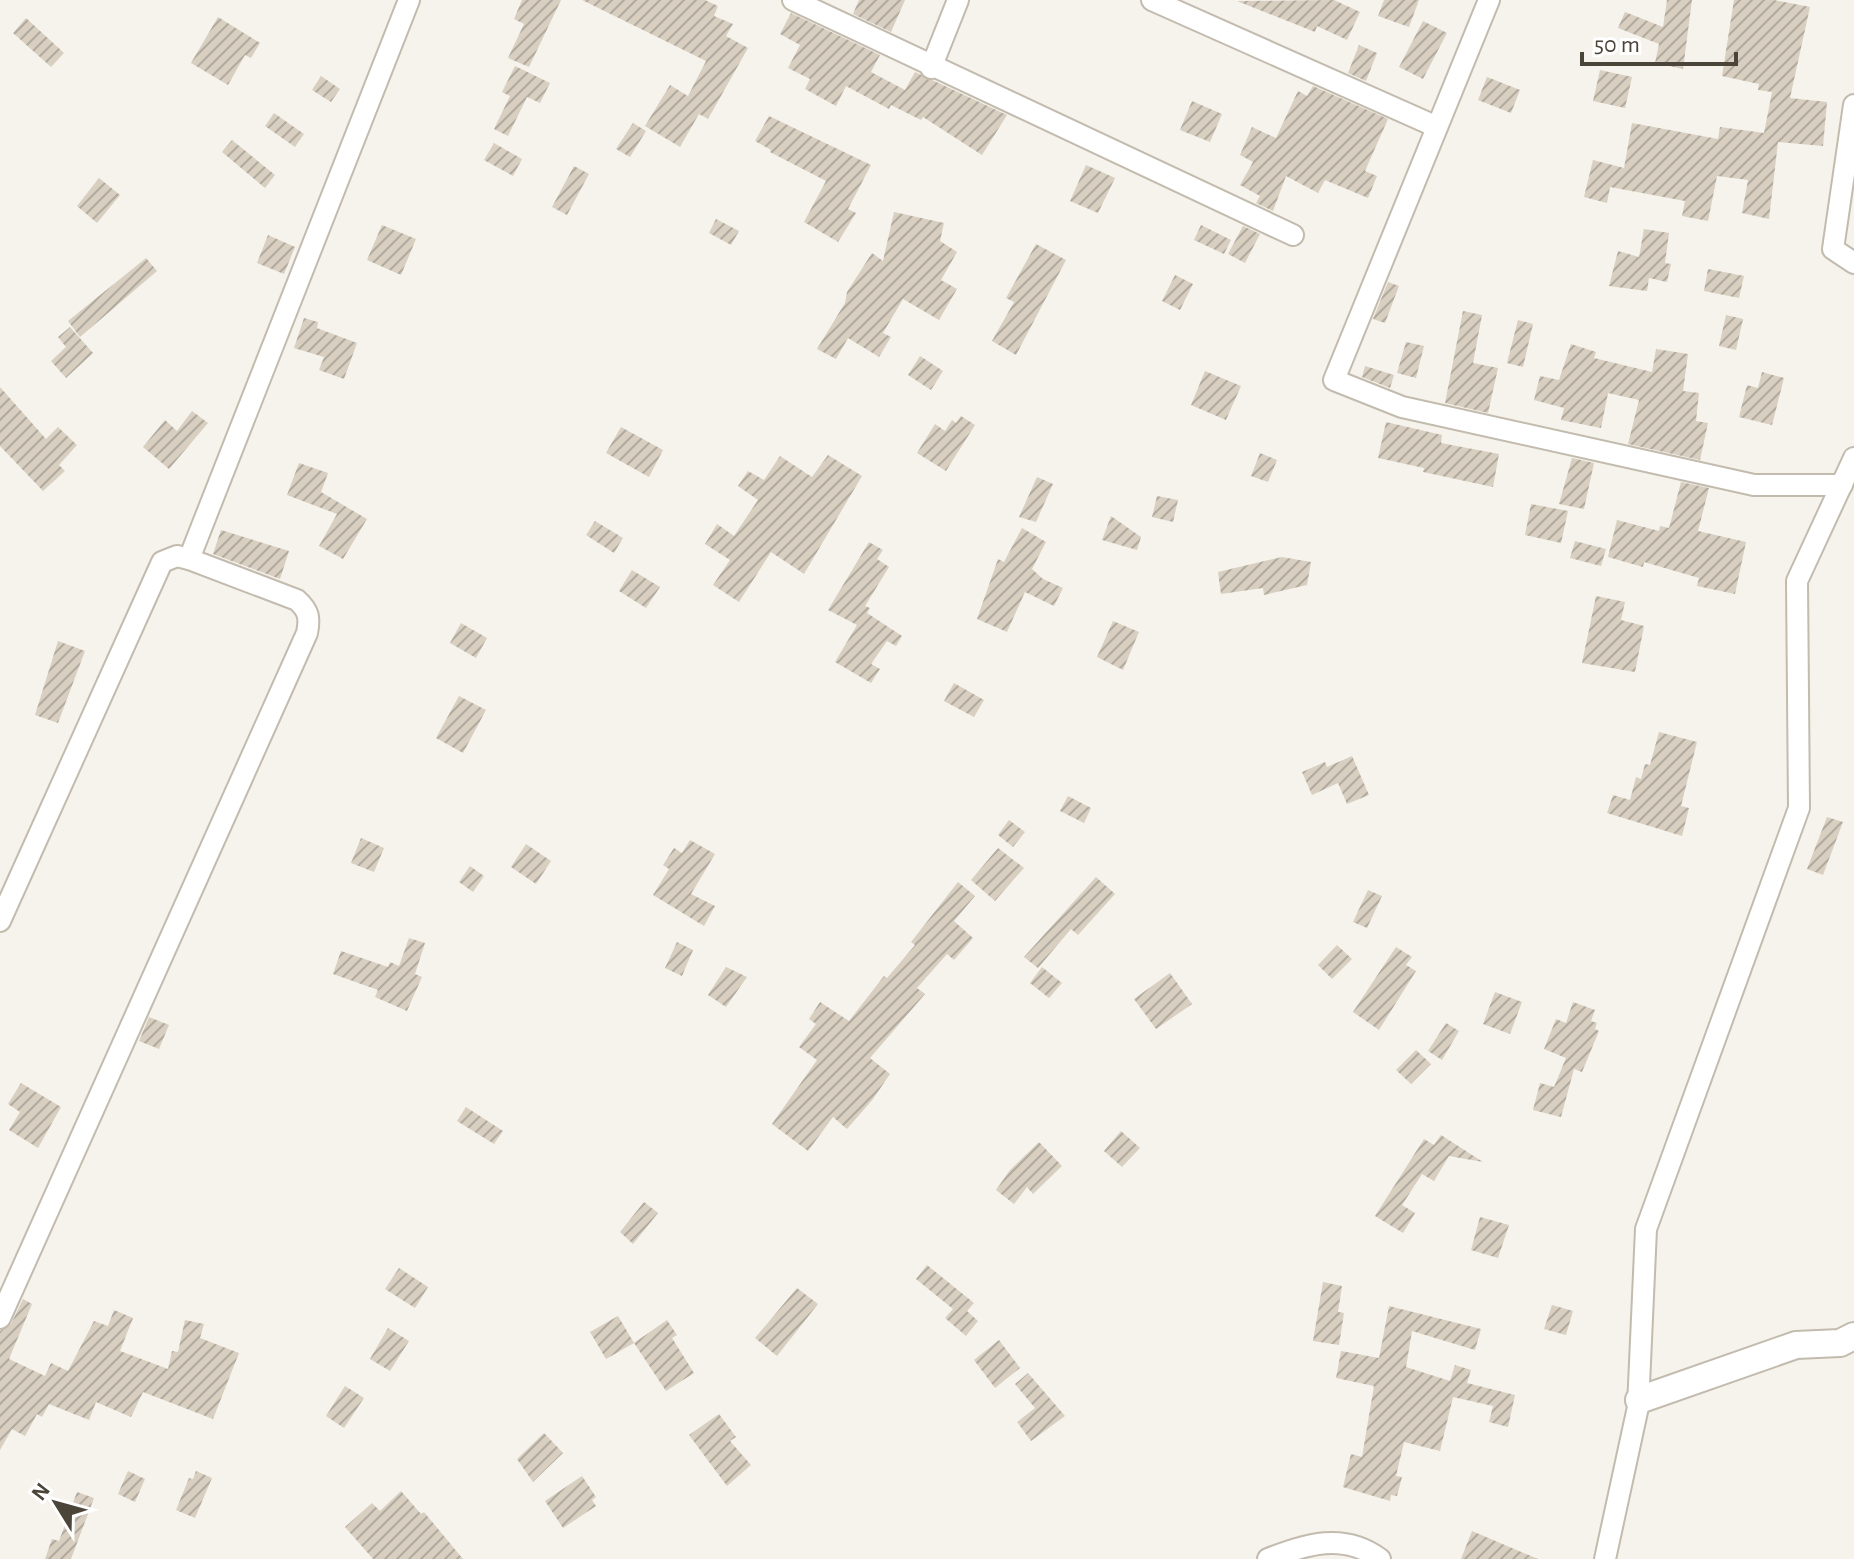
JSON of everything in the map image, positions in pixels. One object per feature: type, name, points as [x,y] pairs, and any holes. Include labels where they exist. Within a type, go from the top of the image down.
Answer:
[{"type":"street","points":[[189,559],[409,0]]},
{"type":"street","points":[[793,0],[931,68],[1293,235]]},
{"type":"street","points":[[931,68],[958,0]]},
{"type":"street","points":[[1152,0],[1437,127]]},
{"type":"street","points":[[1489,0],[1334,380],[1402,407],[1754,485],[1842,485]]},
{"type":"street","points":[[1854,105],[1833,249],[1854,263]]},
{"type":"street","points":[[1605,1559],[1639,1400],[1646,1229],[1799,808],[1797,581],[1854,458]]},
{"type":"street","points":[[0,921],[158,567],[177,556],[189,559],[297,600],[306,608],[310,619],[307,633],[0,1318]]},
{"type":"street","points":[[1639,1400],[1796,1345],[1840,1343],[1854,1336]]},
{"type":"street","points":[[1268,1559],[1323,1540],[1366,1549],[1380,1559]]},
{"type":"building","points":[[522,0],[561,0],[529,67],[508,58],[524,24],[514,19]]},
{"type":"building","points":[[582,0],[705,0],[718,6],[714,16],[733,24],[726,36],[748,48],[708,119],[699,114],[680,147],[645,126],[670,85],[688,96],[706,61]]},
{"type":"building","points":[[859,0],[905,0],[891,32],[853,14]]},
{"type":"building","points":[[1334,0],[1360,12],[1347,40],[1317,26],[1315,32],[1237,1]]},
{"type":"building","points":[[1384,0],[1419,0],[1409,27],[1378,16]]},
{"type":"building","points":[[1667,0],[1692,0],[1683,69],[1655,63],[1659,44],[1618,28],[1625,12],[1663,27]]},
{"type":"building","points":[[1734,0],[1774,0],[1810,7],[1790,98],[1827,102],[1823,146],[1778,142],[1769,219],[1742,213],[1748,180],[1717,176],[1708,221],[1682,216],[1685,201],[1610,187],[1607,203],[1584,197],[1593,160],[1624,168],[1632,123],[1718,139],[1720,127],[1764,133],[1772,92],[1758,90],[1759,84],[1722,76]]},
{"type":"building","points":[[791,13],[880,55],[871,72],[905,90],[915,72],[1007,115],[982,155],[923,117],[921,120],[891,105],[889,109],[846,86],[836,106],[805,89],[810,79],[788,68],[800,45],[780,34]]},
{"type":"building","points":[[218,17],[260,43],[251,58],[245,55],[228,85],[191,63]]},
{"type":"building","points":[[26,18],[64,53],[51,67],[13,33]]},
{"type":"building","points":[[1423,21],[1447,33],[1423,79],[1399,67]]},
{"type":"building","points":[[1359,45],[1377,53],[1366,81],[1348,73]]},
{"type":"building","points":[[515,66],[550,83],[540,103],[527,97],[508,136],[494,129],[510,96],[502,92]]},
{"type":"building","points":[[1600,70],[1632,77],[1625,108],[1593,101]]},
{"type":"building","points":[[321,76],[340,89],[331,102],[312,90]]},
{"type":"building","points":[[1487,77],[1520,90],[1511,113],[1478,100]]},
{"type":"building","points":[[1313,86],[1388,119],[1365,171],[1377,176],[1368,198],[1325,180],[1318,193],[1286,176],[1273,211],[1256,203],[1260,196],[1240,185],[1253,162],[1240,155],[1252,127],[1276,138],[1298,91],[1307,96]]},
{"type":"building","points":[[1192,101],[1222,114],[1210,142],[1180,130]]},
{"type":"building","points":[[274,113],[304,134],[295,147],[265,126]]},
{"type":"building","points":[[769,116],[871,165],[848,209],[856,213],[838,242],[804,222],[826,181],[755,141]]},
{"type":"building","points":[[633,123],[646,131],[630,157],[616,149]]},
{"type":"building","points":[[232,140],[275,175],[265,188],[222,152]]},
{"type":"building","points":[[494,143],[522,159],[513,176],[484,160]]},
{"type":"building","points":[[1086,165],[1115,178],[1098,213],[1070,201]]},
{"type":"building","points":[[574,166],[589,174],[567,215],[552,207]]},
{"type":"building","points":[[99,178],[120,195],[97,223],[77,206]]},
{"type":"building","points":[[894,212],[944,223],[940,241],[957,252],[941,280],[957,289],[939,320],[903,299],[883,333],[891,337],[879,357],[848,338],[836,359],[817,349],[872,253],[883,261]]},
{"type":"building","points":[[716,219],[739,231],[731,245],[709,233]]},
{"type":"building","points":[[382,225],[416,239],[401,275],[367,260]]},
{"type":"building","points":[[1201,225],[1231,240],[1224,254],[1194,240]]},
{"type":"building","points":[[1243,226],[1260,234],[1245,263],[1228,254]]},
{"type":"building","points":[[1644,229],[1669,233],[1665,263],[1671,264],[1667,282],[1649,278],[1647,291],[1609,286],[1618,251],[1639,257]]},
{"type":"building","points":[[268,235],[295,247],[284,274],[257,263]]},
{"type":"building","points":[[1036,244],[1066,260],[1016,355],[992,341],[1014,302],[1006,298]]},
{"type":"building","points":[[146,258],[157,271],[80,337],[68,321]]},
{"type":"building","points":[[1708,269],[1744,276],[1739,298],[1704,291]]},
{"type":"building","points":[[1175,275],[1193,284],[1180,310],[1162,301]]},
{"type":"building","points":[[1388,282],[1399,286],[1385,323],[1373,319]]},
{"type":"building","points":[[1463,311],[1482,315],[1473,363],[1498,368],[1488,413],[1445,403]]},
{"type":"building","points":[[1726,315],[1743,319],[1736,350],[1719,346]]},
{"type":"building","points":[[304,318],[318,322],[317,328],[357,343],[344,379],[319,370],[324,357],[294,348]]},
{"type":"building","points":[[1518,320],[1533,324],[1523,367],[1507,363]]},
{"type":"building","points":[[70,327],[93,353],[66,378],[51,361],[66,347],[58,337]]},
{"type":"building","points":[[1406,342],[1424,346],[1416,378],[1397,373]]},
{"type":"building","points":[[1571,344],[1596,352],[1594,358],[1652,372],[1656,349],[1688,354],[1683,391],[1699,393],[1696,421],[1708,423],[1700,460],[1628,444],[1639,400],[1608,393],[1601,428],[1561,420],[1564,408],[1534,400],[1540,376],[1559,380]]},
{"type":"building","points":[[920,356],[943,371],[931,390],[908,375]]},
{"type":"building","points":[[1365,366],[1394,375],[1390,388],[1362,377]]},
{"type":"building","points":[[1205,371],[1241,386],[1226,420],[1191,405]]},
{"type":"building","points":[[1762,372],[1784,378],[1772,425],[1739,417],[1747,385],[1758,388]]},
{"type":"building","points":[[0,387],[46,439],[58,427],[77,445],[59,465],[65,471],[43,491],[0,446]]},
{"type":"building","points":[[192,411],[208,423],[169,469],[143,447],[165,420],[177,431]]},
{"type":"building","points":[[961,416],[975,425],[946,471],[917,453],[935,424],[945,431],[952,420],[956,423]]},
{"type":"building","points":[[1386,422],[1442,435],[1441,443],[1499,454],[1493,487],[1423,472],[1424,468],[1378,458]]},
{"type":"building","points":[[621,427],[663,450],[649,477],[606,453]]},
{"type":"building","points":[[1260,453],[1277,460],[1268,482],[1251,476]]},
{"type":"building","points":[[828,455],[862,476],[804,574],[771,552],[739,602],[713,585],[730,560],[705,544],[717,524],[734,536],[758,500],[738,486],[748,471],[764,480],[780,456],[812,477]]},
{"type":"building","points":[[1572,458],[1594,463],[1584,509],[1559,504]]},
{"type":"building","points":[[299,463],[328,473],[321,492],[367,519],[343,559],[319,546],[337,514],[287,495]]},
{"type":"building","points":[[1037,477],[1053,484],[1036,522],[1019,517]]},
{"type":"building","points":[[1681,482],[1709,488],[1698,531],[1746,542],[1735,594],[1697,586],[1699,578],[1644,562],[1643,567],[1608,557],[1617,520],[1659,531],[1660,526],[1669,528]]},
{"type":"building","points":[[1157,496],[1178,500],[1173,522],[1152,517]]},
{"type":"building","points":[[1531,504],[1568,511],[1561,543],[1525,535]]},
{"type":"building","points":[[1111,516],[1141,537],[1137,550],[1102,540]]},
{"type":"building","points":[[595,521],[623,538],[614,553],[586,535]]},
{"type":"building","points":[[1022,528],[1046,542],[1032,569],[1043,579],[1063,588],[1054,606],[1025,592],[1007,632],[977,619],[998,559],[1004,562]]},
{"type":"building","points":[[221,530],[289,551],[280,579],[213,554]]},
{"type":"building","points":[[1575,541],[1606,549],[1601,566],[1570,558]]},
{"type":"building","points":[[869,542],[883,550],[877,559],[889,567],[865,606],[870,608],[867,613],[902,636],[896,646],[887,641],[871,664],[880,669],[871,683],[835,662],[857,625],[828,610]]},
{"type":"building","points":[[1282,557],[1311,562],[1307,585],[1264,595],[1263,588],[1221,594],[1218,572]]},
{"type":"building","points":[[632,570],[660,587],[646,608],[619,591]]},
{"type":"building","points":[[1596,596],[1625,602],[1621,620],[1644,626],[1635,672],[1582,663]]},
{"type":"building","points":[[1113,621],[1139,632],[1123,670],[1097,657]]},
{"type":"building","points":[[461,623],[487,638],[476,658],[450,643]]},
{"type":"building","points":[[58,641],[85,651],[58,723],[35,715]]},
{"type":"building","points":[[954,683],[984,700],[974,717],[944,701]]},
{"type":"building","points":[[459,696],[486,710],[463,753],[436,738]]},
{"type":"building","points":[[1659,732],[1697,742],[1681,806],[1689,808],[1682,836],[1607,813],[1613,795],[1630,800],[1636,777],[1641,779],[1645,764],[1650,765]]},
{"type":"building","points":[[1352,756],[1369,795],[1347,804],[1338,783],[1312,795],[1302,772],[1325,762],[1327,767]]},
{"type":"building","points":[[1068,796],[1091,808],[1084,823],[1060,811]]},
{"type":"building","points":[[1827,817],[1843,822],[1823,875],[1807,869]]},
{"type":"building","points":[[1009,820],[1025,832],[1013,847],[998,835]]},
{"type":"building","points":[[361,838],[384,848],[374,872],[351,863]]},
{"type":"building","points":[[690,840],[715,854],[691,894],[715,906],[704,926],[653,895],[669,869],[663,865],[674,848],[682,853]]},
{"type":"building","points":[[526,844],[551,861],[536,884],[511,867]]},
{"type":"building","points":[[998,848],[1024,868],[995,901],[971,880]]},
{"type":"building","points":[[470,866],[484,876],[473,892],[459,882]]},
{"type":"building","points":[[1096,877],[1115,894],[1078,935],[1071,929],[1038,968],[1024,957]]},
{"type":"building","points":[[958,882],[975,896],[954,921],[973,938],[954,960],[947,954],[917,988],[925,994],[870,1058],[890,1074],[873,1099],[847,1129],[833,1117],[808,1151],[772,1124],[817,1060],[799,1047],[816,1024],[809,1019],[820,1002],[849,1021],[884,976],[887,978],[915,945],[911,942]]},
{"type":"building","points":[[1368,890],[1382,896],[1367,928],[1353,922]]},
{"type":"building","points":[[409,938],[425,943],[415,974],[422,977],[407,1011],[375,997],[378,990],[333,974],[341,951],[388,967],[390,962],[399,966]]},
{"type":"building","points":[[677,942],[693,950],[682,976],[665,968]]},
{"type":"building","points":[[1337,945],[1352,959],[1332,979],[1318,965]]},
{"type":"building","points":[[1396,947],[1412,957],[1406,965],[1416,971],[1379,1030],[1353,1012]]},
{"type":"building","points":[[726,967],[747,977],[726,1007],[708,995]]},
{"type":"building","points":[[1042,967],[1062,983],[1049,998],[1030,983]]},
{"type":"building","points":[[1170,973],[1192,1004],[1156,1029],[1134,999]]},
{"type":"building","points":[[1495,992],[1522,1002],[1510,1034],[1483,1024]]},
{"type":"building","points":[[1573,1002],[1595,1010],[1591,1021],[1597,1023],[1595,1029],[1599,1031],[1582,1072],[1574,1069],[1561,1117],[1533,1110],[1540,1083],[1554,1087],[1566,1058],[1544,1049],[1556,1019],[1566,1023]]},
{"type":"building","points":[[149,1017],[169,1025],[159,1049],[139,1041]]},
{"type":"building","points":[[1446,1023],[1459,1031],[1442,1060],[1428,1051]]},
{"type":"building","points":[[1416,1050],[1431,1064],[1411,1084],[1396,1070]]},
{"type":"building","points":[[21,1083],[61,1107],[38,1148],[9,1130],[20,1112],[8,1104]]},
{"type":"building","points":[[466,1107],[503,1131],[494,1144],[457,1121]]},
{"type":"building","points":[[1121,1131],[1140,1148],[1122,1167],[1104,1151]]},
{"type":"building","points":[[1441,1135],[1483,1162],[1449,1156],[1434,1181],[1422,1174],[1402,1205],[1415,1213],[1403,1233],[1375,1216],[1424,1139],[1434,1145]]},
{"type":"building","points":[[1039,1142],[1062,1166],[1033,1194],[1027,1187],[1014,1204],[996,1190],[1010,1170]]},
{"type":"building","points":[[644,1202],[658,1213],[633,1244],[620,1232]]},
{"type":"building","points":[[1480,1217],[1509,1225],[1498,1258],[1471,1250]]},
{"type":"building","points":[[927,1265],[974,1303],[967,1311],[978,1321],[966,1336],[945,1318],[953,1309],[916,1279]]},
{"type":"building","points":[[399,1268],[428,1287],[415,1308],[385,1289]]},
{"type":"building","points":[[1323,1282],[1342,1286],[1338,1312],[1344,1313],[1339,1345],[1313,1341]]},
{"type":"building","points":[[797,1288],[818,1304],[777,1356],[755,1338]]},
{"type":"building","points":[[23,1299],[32,1304],[9,1359],[45,1376],[51,1363],[68,1371],[94,1321],[108,1326],[114,1310],[133,1318],[120,1351],[168,1369],[172,1351],[178,1352],[185,1320],[204,1324],[200,1338],[239,1353],[213,1419],[143,1392],[131,1417],[96,1402],[89,1420],[49,1404],[42,1417],[37,1414],[25,1436],[12,1429],[0,1450],[0,1331],[11,1324]]},
{"type":"building","points":[[1552,1305],[1573,1311],[1566,1335],[1544,1329]]},
{"type":"building","points":[[1389,1306],[1481,1329],[1475,1350],[1412,1331],[1406,1367],[1450,1381],[1455,1365],[1471,1370],[1467,1383],[1515,1395],[1508,1427],[1489,1422],[1493,1406],[1453,1397],[1440,1451],[1404,1442],[1396,1476],[1402,1477],[1397,1496],[1391,1495],[1390,1501],[1343,1487],[1351,1454],[1362,1457],[1374,1386],[1336,1378],[1341,1351],[1379,1358]]},
{"type":"building","points":[[618,1316],[634,1343],[606,1359],[590,1332]]},
{"type":"building","points":[[667,1320],[677,1335],[672,1338],[694,1373],[666,1391],[634,1343]]},
{"type":"building","points":[[388,1328],[409,1341],[390,1371],[370,1359]]},
{"type":"building","points":[[999,1340],[1020,1368],[995,1388],[974,1360]]},
{"type":"building","points":[[1028,1373],[1065,1416],[1031,1441],[1017,1422],[1035,1408],[1015,1384]]},
{"type":"building","points":[[345,1386],[364,1398],[344,1428],[326,1416]]},
{"type":"building","points":[[719,1414],[736,1437],[730,1441],[751,1465],[727,1486],[689,1435]]},
{"type":"building","points":[[544,1433],[563,1453],[533,1482],[517,1459]]},
{"type":"building","points":[[128,1471],[145,1479],[135,1502],[118,1494]]},
{"type":"building","points":[[196,1471],[212,1478],[195,1518],[176,1510],[189,1478],[193,1479]]},
{"type":"building","points":[[582,1476],[596,1497],[592,1500],[596,1506],[563,1528],[545,1501]]},
{"type":"building","points":[[401,1491],[421,1514],[424,1512],[463,1559],[373,1559],[345,1527],[372,1503],[380,1511]]},
{"type":"building","points":[[77,1492],[94,1498],[71,1559],[45,1559],[52,1539],[59,1541]]},
{"type":"building","points":[[1472,1531],[1538,1559],[1461,1559]]}]
